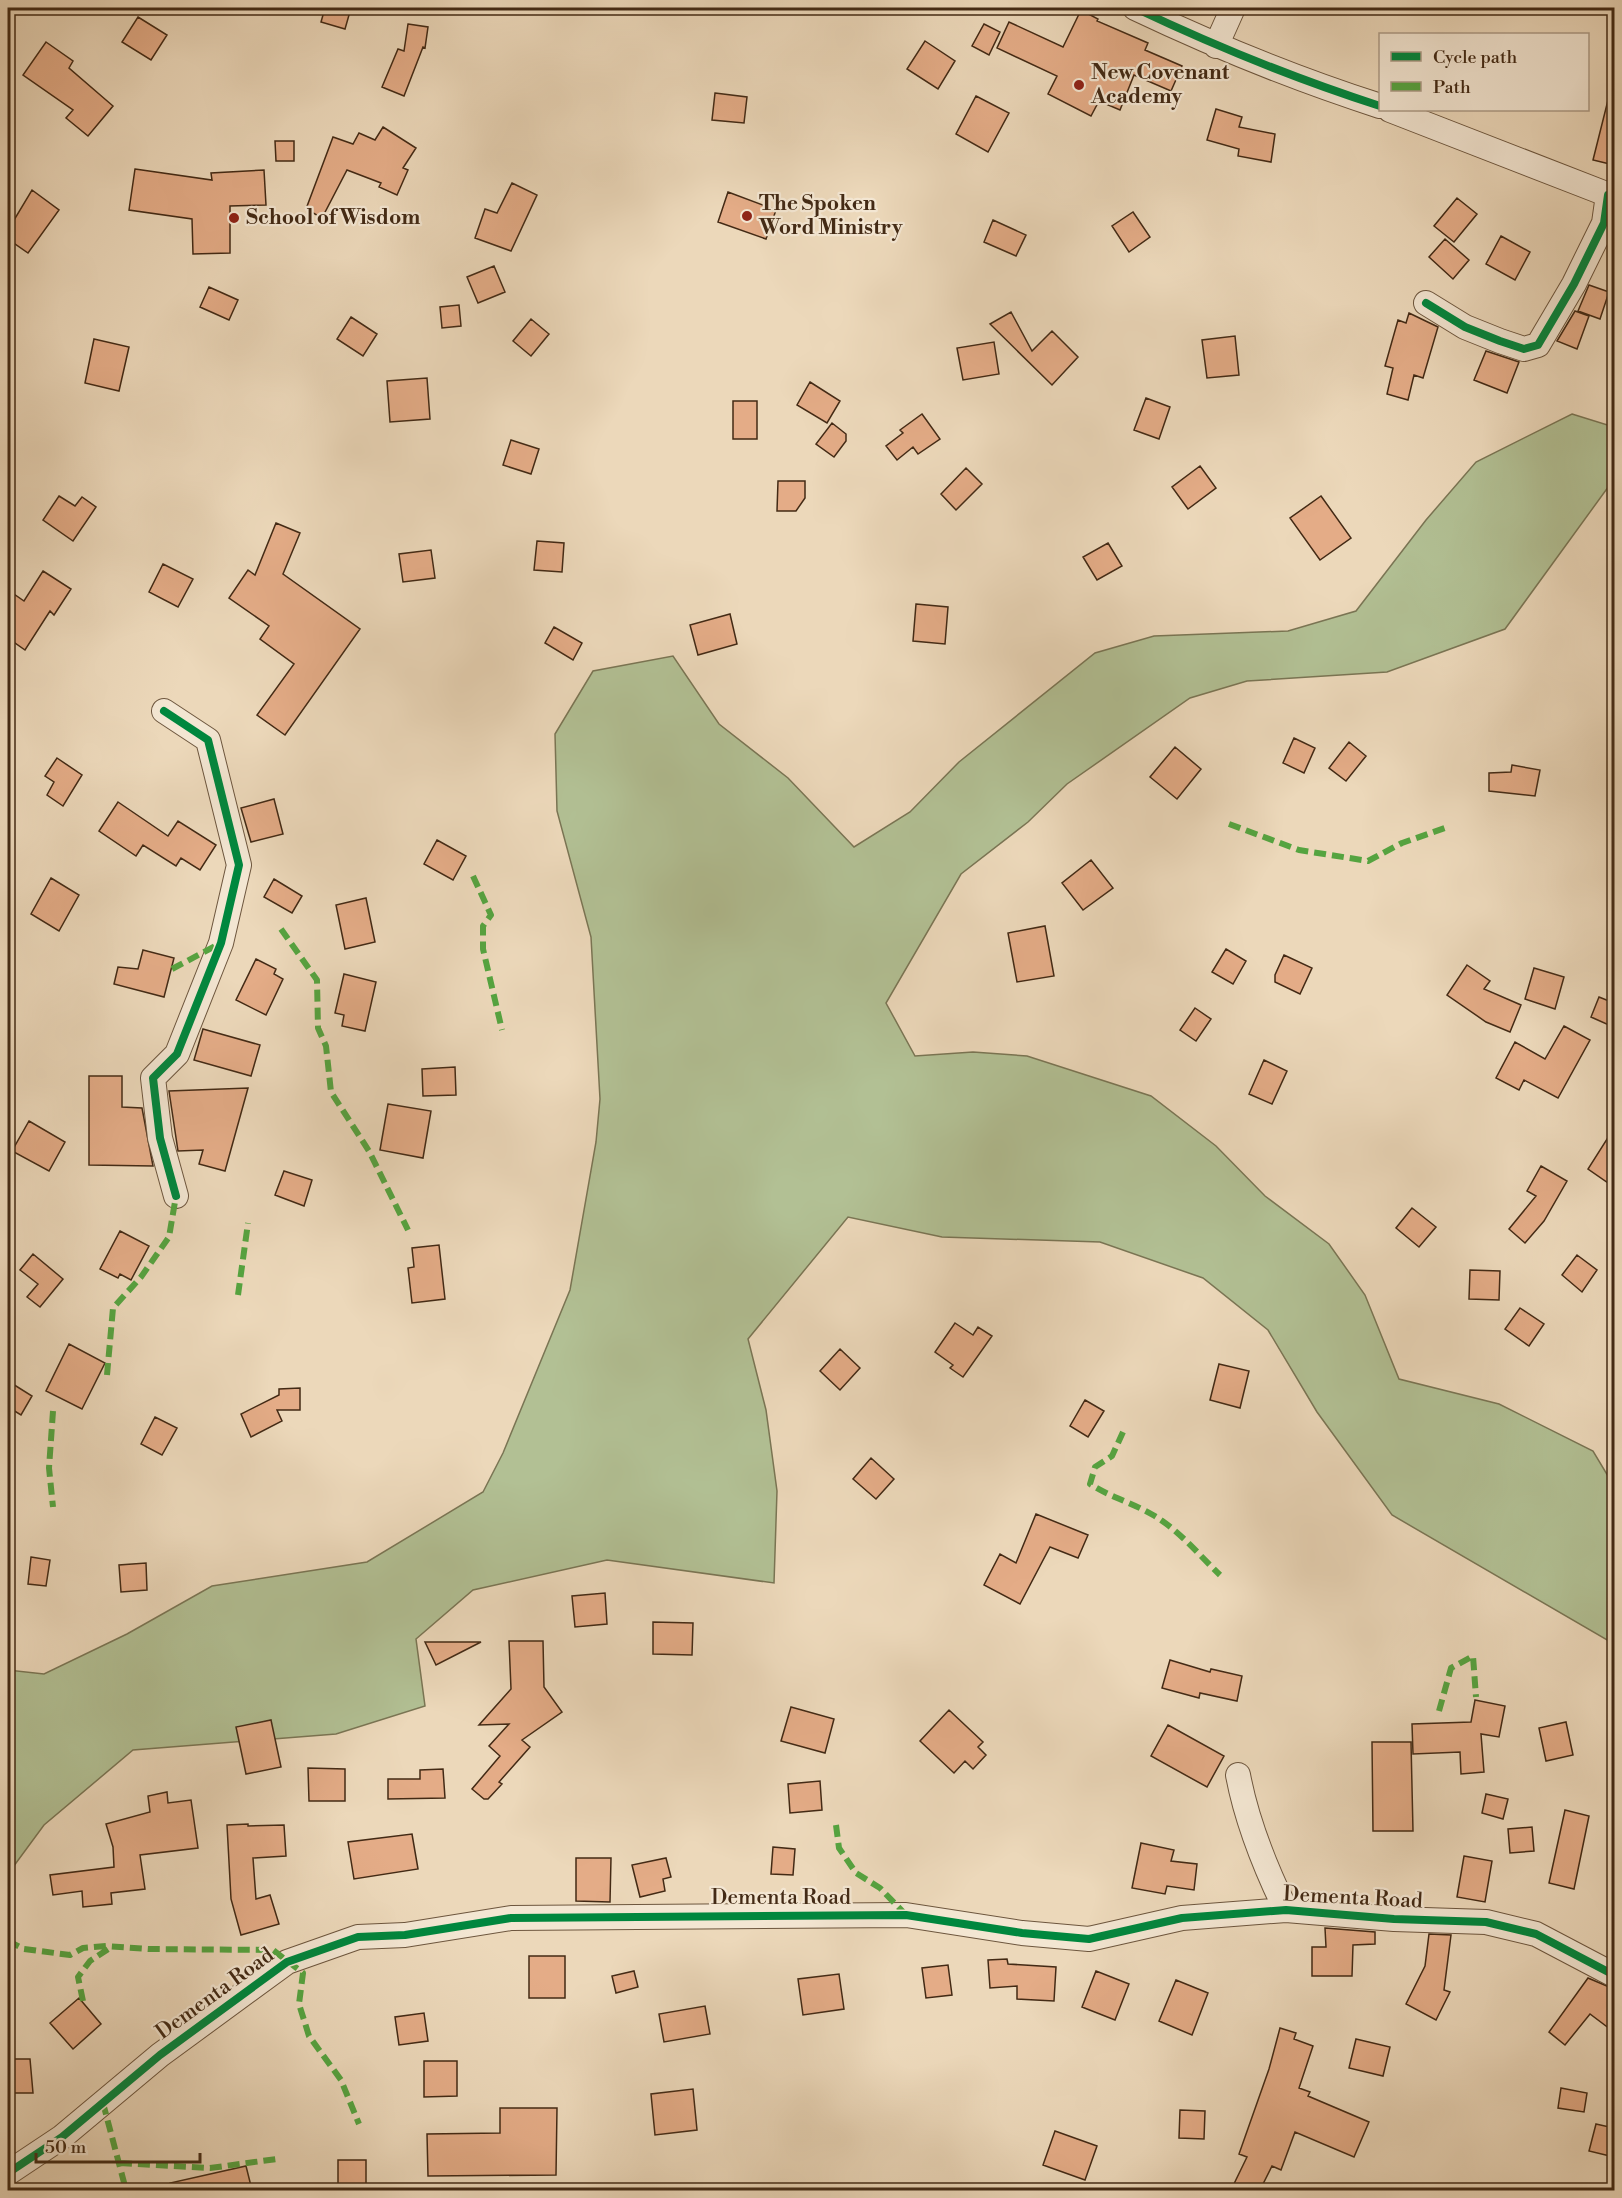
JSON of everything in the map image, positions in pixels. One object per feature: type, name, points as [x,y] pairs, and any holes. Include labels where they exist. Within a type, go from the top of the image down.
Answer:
[{"type":"street","points":[[1135,8],[1216,46],[1307,82],[1379,106]]},
{"type":"street","points":[[1216,46],[1233,8]]},
{"type":"street","points":[[1393,111],[1611,196],[1604,223],[1574,284],[1538,345],[1524,349],[1500,341],[1465,327],[1426,303]]},
{"type":"street","points":[[164,711],[208,740],[239,865],[221,943],[177,1054],[153,1078],[159,1138],[176,1196]]},
{"type":"street","points":[[1238,1775],[1243,1806],[1265,1868],[1286,1910]]},
{"type":"street","name":"Dementa Road","points":[[8,2173],[62,2137],[160,2055],[287,1962],[358,1937],[405,1935],[510,1918],[747,1915],[906,1916],[1022,1933],[1089,1939],[1182,1918],[1286,1910],[1394,1919],[1486,1922],[1536,1935],[1614,1975]]},
{"type":"green space","points":[[1572,414],[1614,427],[1614,479],[1505,629],[1387,672],[1247,681],[1190,698],[1067,784],[1028,822],[961,874],[886,1003],[915,1056],[973,1052],[1027,1056],[1151,1096],[1216,1146],[1265,1196],[1329,1244],[1365,1295],[1399,1379],[1499,1404],[1593,1451],[1614,1486],[1614,1644],[1392,1515],[1317,1412],[1268,1330],[1203,1278],[1100,1242],[942,1237],[848,1217],[748,1339],[766,1410],[777,1491],[774,1583],[607,1560],[473,1590],[416,1639],[425,1706],[336,1734],[133,1750],[44,1825],[8,1874],[8,1670],[44,1674],[127,1634],[212,1586],[367,1562],[483,1492],[503,1453],[570,1290],[596,1142],[600,1099],[591,937],[557,811],[555,734],[593,671],[673,656],[719,724],[788,778],[854,847],[910,812],[959,762],[1095,653],[1154,636],[1288,631],[1356,611],[1426,520],[1476,462]]},
{"type":"building","points":[[325,8],[351,8],[345,29],[321,22]]},
{"type":"building","points":[[1081,10],[1098,19],[1097,21],[1148,43],[1145,50],[1182,66],[1171,91],[1134,75],[1120,110],[1099,101],[1091,116],[1048,94],[1057,76],[997,48],[1009,22],[1063,47]]},
{"type":"building","points":[[138,17],[167,35],[151,60],[122,42]]},
{"type":"building","points":[[408,24],[428,27],[425,48],[423,47],[404,96],[382,87],[398,49],[404,51]]},
{"type":"building","points":[[984,24],[1000,32],[989,55],[972,46]]},
{"type":"building","points":[[925,41],[955,61],[938,89],[907,69]]},
{"type":"building","points":[[46,42],[73,61],[69,68],[113,106],[88,136],[66,118],[73,110],[23,75]]},
{"type":"building","points":[[715,93],[747,97],[744,123],[712,120]]},
{"type":"building","points":[[976,96],[1009,113],[988,152],[956,134]]},
{"type":"building","points":[[1608,100],[1614,101],[1614,165],[1593,160]]},
{"type":"building","points":[[1216,109],[1242,117],[1239,127],[1275,134],[1271,162],[1238,156],[1239,149],[1207,140]]},
{"type":"building","points":[[383,127],[416,148],[403,168],[408,170],[397,195],[379,187],[381,183],[347,170],[322,218],[306,209],[333,137],[353,144],[359,133],[375,140]]},
{"type":"building","points":[[275,141],[294,141],[294,161],[276,161]]},
{"type":"building","points":[[135,169],[212,180],[211,173],[264,170],[266,205],[230,206],[230,253],[193,254],[192,219],[129,210]]},
{"type":"building","points":[[512,183],[537,195],[511,251],[475,238],[485,209],[497,213]]},
{"type":"building","points":[[32,190],[59,210],[28,253],[8,239],[8,230]]},
{"type":"building","name":"The Spoken Word Ministry","points":[[728,192],[776,210],[766,239],[718,222]]},
{"type":"building","points":[[1457,198],[1477,214],[1454,242],[1434,226]]},
{"type":"building","points":[[1133,212],[1150,237],[1129,252],[1112,226]]},
{"type":"building","points":[[993,220],[1026,235],[1016,256],[984,242]]},
{"type":"building","points":[[1501,236],[1530,252],[1515,280],[1486,264]]},
{"type":"building","points":[[1445,239],[1469,260],[1453,279],[1429,257]]},
{"type":"building","points":[[494,266],[505,292],[478,303],[467,277]]},
{"type":"building","points":[[1589,285],[1609,292],[1600,319],[1578,311]]},
{"type":"building","points":[[209,287],[238,300],[229,320],[200,307]]},
{"type":"building","points":[[459,305],[461,326],[442,328],[440,307]]},
{"type":"building","points":[[1575,311],[1589,316],[1577,349],[1557,341]]},
{"type":"building","points":[[1011,312],[1032,351],[1052,331],[1078,357],[1052,385],[990,324]]},
{"type":"building","points":[[1409,313],[1438,327],[1423,378],[1414,375],[1408,400],[1387,394],[1393,368],[1385,366],[1398,320],[1406,323]]},
{"type":"building","points":[[351,317],[377,334],[363,356],[337,339]]},
{"type":"building","points":[[531,319],[549,334],[531,356],[513,341]]},
{"type":"building","points":[[1235,336],[1239,375],[1207,378],[1202,340]]},
{"type":"building","points":[[94,339],[129,347],[119,391],[85,383]]},
{"type":"building","points":[[994,342],[999,374],[963,380],[957,348]]},
{"type":"building","points":[[1486,351],[1519,362],[1507,393],[1474,380]]},
{"type":"building","points":[[427,378],[430,419],[390,422],[387,381]]},
{"type":"building","points":[[810,382],[840,401],[827,423],[797,405]]},
{"type":"building","points":[[1146,398],[1170,407],[1159,439],[1134,430]]},
{"type":"building","points":[[733,401],[757,401],[757,439],[733,439]]},
{"type":"building","points":[[922,414],[940,439],[918,454],[913,447],[897,460],[886,446],[903,433],[900,430]]},
{"type":"building","points":[[832,423],[846,434],[846,441],[834,457],[816,444]]},
{"type":"building","points":[[511,440],[539,449],[531,474],[503,465]]},
{"type":"building","points":[[1200,466],[1216,488],[1188,509],[1172,487]]},
{"type":"building","points":[[966,468],[982,484],[956,510],[941,494]]},
{"type":"building","points":[[778,481],[805,481],[805,498],[796,511],[777,511]]},
{"type":"building","points":[[59,496],[75,506],[82,497],[96,507],[73,541],[43,520]]},
{"type":"building","points":[[1321,496],[1351,538],[1320,560],[1290,518]]},
{"type":"building","points":[[276,523],[300,533],[283,574],[360,629],[285,735],[257,715],[294,664],[260,639],[269,626],[229,598],[248,570],[255,575]]},
{"type":"building","points":[[537,541],[564,543],[562,572],[534,570]]},
{"type":"building","points":[[1108,543],[1122,566],[1097,580],[1083,557]]},
{"type":"building","points":[[431,550],[435,578],[403,582],[399,554]]},
{"type":"building","points":[[163,564],[193,579],[178,607],[149,592]]},
{"type":"building","points":[[43,571],[71,589],[54,615],[50,611],[25,650],[8,638],[8,590],[24,601]]},
{"type":"building","points":[[916,604],[948,607],[945,644],[913,641]]},
{"type":"building","points":[[730,614],[737,644],[698,655],[690,625]]},
{"type":"building","points":[[554,627],[582,643],[573,660],[545,643]]},
{"type":"building","points":[[1294,738],[1315,748],[1304,773],[1283,763]]},
{"type":"building","points":[[1349,742],[1366,756],[1346,781],[1329,768]]},
{"type":"building","points":[[1175,747],[1201,769],[1177,799],[1150,777]]},
{"type":"building","points":[[57,758],[82,775],[63,806],[47,795],[54,782],[45,776]]},
{"type":"building","points":[[1512,765],[1540,770],[1535,796],[1489,791],[1489,773],[1511,772]]},
{"type":"building","points":[[274,799],[283,834],[251,842],[241,808]]},
{"type":"building","points":[[118,802],[168,836],[178,821],[216,845],[200,870],[181,858],[176,866],[143,845],[136,856],[99,831]]},
{"type":"building","points":[[437,840],[466,856],[453,880],[424,864]]},
{"type":"building","points":[[1091,860],[1113,888],[1083,910],[1062,883]]},
{"type":"building","points":[[51,878],[79,895],[59,931],[31,914]]},
{"type":"building","points":[[274,879],[302,896],[292,913],[264,897]]},
{"type":"building","points":[[366,898],[375,942],[345,949],[336,905]]},
{"type":"building","points":[[1045,926],[1054,976],[1017,982],[1008,933]]},
{"type":"building","points":[[1226,949],[1246,961],[1233,984],[1212,972]]},
{"type":"building","points":[[143,950],[174,958],[164,997],[114,984],[118,967],[138,969]]},
{"type":"building","points":[[1284,955],[1312,968],[1300,994],[1275,982],[1275,975]]},
{"type":"building","points":[[256,959],[276,969],[274,974],[283,979],[266,1015],[236,1000]]},
{"type":"building","points":[[1467,965],[1490,981],[1484,989],[1521,1005],[1510,1032],[1486,1022],[1447,995]]},
{"type":"building","points":[[1534,968],[1564,977],[1555,1009],[1525,999]]},
{"type":"building","points":[[344,974],[376,982],[365,1031],[342,1026],[344,1015],[335,1013]]},
{"type":"building","points":[[1599,997],[1614,1003],[1611,1026],[1591,1017]]},
{"type":"building","points":[[1195,1008],[1211,1019],[1196,1041],[1180,1030]]},
{"type":"building","points":[[1564,1026],[1590,1040],[1558,1098],[1524,1080],[1519,1090],[1496,1078],[1515,1042],[1545,1059]]},
{"type":"building","points":[[203,1029],[260,1045],[251,1076],[194,1060]]},
{"type":"building","points":[[1264,1060],[1287,1071],[1272,1104],[1249,1094]]},
{"type":"building","points":[[455,1067],[456,1095],[423,1096],[422,1069]]},
{"type":"building","points":[[89,1076],[122,1076],[122,1107],[142,1108],[153,1166],[89,1165]]},
{"type":"building","points":[[248,1088],[225,1171],[199,1164],[203,1150],[178,1151],[169,1091]]},
{"type":"building","points":[[388,1104],[431,1111],[423,1158],[380,1150]]},
{"type":"building","points":[[29,1121],[65,1142],[49,1171],[12,1151]]},
{"type":"building","points":[[1614,1128],[1614,1187],[1588,1169]]},
{"type":"building","points":[[1541,1166],[1567,1181],[1544,1221],[1525,1243],[1509,1229],[1536,1196],[1527,1191]]},
{"type":"building","points":[[284,1171],[312,1180],[304,1206],[275,1195]]},
{"type":"building","points":[[1412,1208],[1436,1227],[1419,1247],[1396,1228]]},
{"type":"building","points":[[120,1231],[149,1246],[131,1280],[120,1274],[118,1278],[100,1269]]},
{"type":"building","points":[[439,1245],[445,1299],[412,1303],[408,1268],[414,1267],[412,1248]]},
{"type":"building","points":[[33,1254],[63,1279],[40,1307],[27,1297],[38,1284],[20,1270]]},
{"type":"building","points":[[1577,1255],[1597,1270],[1582,1292],[1562,1275]]},
{"type":"building","points":[[1470,1270],[1500,1271],[1499,1300],[1469,1299]]},
{"type":"building","points":[[1520,1308],[1544,1324],[1529,1346],[1505,1329]]},
{"type":"building","points":[[955,1323],[973,1335],[978,1327],[992,1336],[963,1377],[950,1368],[953,1365],[935,1352]]},
{"type":"building","points":[[69,1344],[105,1363],[82,1409],[46,1391]]},
{"type":"building","points":[[840,1349],[860,1368],[840,1390],[820,1371]]},
{"type":"building","points":[[1219,1364],[1249,1371],[1240,1408],[1210,1400]]},
{"type":"building","points":[[8,1381],[32,1396],[21,1415],[8,1407]]},
{"type":"building","points":[[300,1388],[300,1410],[277,1410],[282,1421],[251,1437],[241,1414],[279,1395],[279,1389]]},
{"type":"building","points":[[1085,1400],[1104,1411],[1088,1437],[1070,1426]]},
{"type":"building","points":[[155,1417],[177,1428],[162,1455],[141,1444]]},
{"type":"building","points":[[871,1458],[894,1479],[876,1499],[853,1479]]},
{"type":"building","points":[[1036,1514],[1088,1535],[1078,1558],[1050,1547],[1020,1604],[984,1585],[1000,1554],[1016,1563]]},
{"type":"building","points":[[31,1557],[50,1560],[46,1586],[28,1584]]},
{"type":"building","points":[[146,1563],[147,1590],[121,1592],[119,1565]]},
{"type":"building","points":[[605,1593],[607,1624],[575,1627],[572,1596]]},
{"type":"building","points":[[653,1622],[693,1623],[692,1655],[653,1654]]},
{"type":"building","points":[[509,1641],[543,1641],[544,1687],[562,1712],[522,1740],[530,1747],[499,1782],[502,1784],[488,1799],[484,1799],[472,1789],[500,1756],[489,1746],[509,1724],[479,1725],[511,1689]]},
{"type":"building","points":[[425,1642],[481,1642],[436,1665]]},
{"type":"building","points":[[1170,1660],[1210,1672],[1211,1669],[1242,1676],[1237,1701],[1200,1693],[1199,1698],[1162,1688]]},
{"type":"building","points":[[1475,1700],[1505,1706],[1499,1737],[1481,1734],[1484,1772],[1461,1774],[1460,1752],[1413,1754],[1412,1724],[1471,1722]]},
{"type":"building","points":[[791,1707],[834,1719],[825,1753],[781,1741]]},
{"type":"building","points":[[949,1710],[983,1742],[978,1747],[986,1755],[973,1769],[965,1761],[954,1773],[920,1741]]},
{"type":"building","points":[[271,1720],[281,1767],[246,1774],[236,1727]]},
{"type":"building","points":[[1566,1722],[1573,1755],[1546,1761],[1539,1728]]},
{"type":"building","points":[[1168,1725],[1224,1756],[1207,1787],[1151,1756]]},
{"type":"building","points":[[1372,1742],[1411,1742],[1413,1831],[1373,1831]]},
{"type":"building","points":[[308,1768],[345,1769],[345,1801],[309,1801]]},
{"type":"building","points":[[443,1769],[445,1798],[388,1799],[388,1779],[420,1779],[420,1770]]},
{"type":"building","points":[[820,1781],[822,1810],[790,1813],[788,1784]]},
{"type":"building","points":[[167,1792],[168,1803],[191,1800],[198,1848],[140,1855],[145,1889],[111,1893],[112,1904],[83,1907],[82,1891],[53,1895],[50,1875],[114,1867],[113,1847],[106,1824],[150,1812],[148,1796]]},
{"type":"building","points":[[1486,1794],[1508,1799],[1503,1819],[1482,1813]]},
{"type":"building","points":[[1565,1810],[1589,1816],[1574,1889],[1549,1883]]},
{"type":"building","points":[[248,1824],[248,1826],[284,1825],[286,1856],[253,1858],[256,1899],[270,1895],[279,1924],[241,1935],[231,1899],[227,1825]]},
{"type":"building","points":[[1532,1827],[1534,1851],[1510,1853],[1508,1829]]},
{"type":"building","points":[[412,1834],[418,1869],[354,1879],[348,1842]]},
{"type":"building","points":[[1141,1843],[1174,1850],[1171,1861],[1197,1864],[1194,1890],[1167,1886],[1165,1894],[1132,1888]]},
{"type":"building","points":[[773,1847],[795,1849],[793,1875],[771,1874]]},
{"type":"building","points":[[1464,1856],[1492,1861],[1485,1902],[1457,1897]]},
{"type":"building","points":[[576,1858],[611,1858],[610,1902],[576,1901]]},
{"type":"building","points":[[666,1858],[671,1877],[663,1879],[665,1891],[640,1897],[632,1865]]},
{"type":"building","points":[[1325,1928],[1375,1932],[1375,1944],[1353,1945],[1352,1976],[1312,1976],[1312,1947],[1326,1947]]},
{"type":"building","points":[[1429,1934],[1451,1935],[1444,1990],[1450,1992],[1436,2020],[1406,2004],[1425,1966]]},
{"type":"building","points":[[529,1956],[565,1956],[565,1998],[529,1998]]},
{"type":"building","points":[[1007,1959],[1008,1964],[1056,1967],[1054,2001],[1017,1999],[1017,1986],[990,1988],[988,1960]]},
{"type":"building","points":[[948,1965],[952,1995],[926,1998],[922,1968]]},
{"type":"building","points":[[634,1971],[638,1987],[616,1993],[612,1976]]},
{"type":"building","points":[[1096,1971],[1129,1984],[1115,2020],[1082,2007]]},
{"type":"building","points":[[839,1974],[844,2009],[803,2015],[798,1979]]},
{"type":"building","points":[[1588,1978],[1614,1989],[1614,2032],[1590,2014],[1565,2045],[1549,2032]]},
{"type":"building","points":[[1176,1980],[1208,1993],[1192,2035],[1159,2021]]},
{"type":"building","points":[[79,1998],[101,2024],[73,2049],[50,2023]]},
{"type":"building","points":[[705,2006],[710,2034],[664,2042],[659,2014]]},
{"type":"building","points":[[424,2013],[428,2041],[399,2045],[395,2017]]},
{"type":"building","points":[[1280,2028],[1296,2033],[1294,2039],[1313,2046],[1299,2088],[1310,2092],[1308,2096],[1369,2122],[1354,2157],[1295,2132],[1281,2170],[1272,2166],[1260,2190],[1231,2190],[1247,2157],[1239,2154],[1269,2069]]},
{"type":"building","points":[[1356,2039],[1390,2047],[1383,2076],[1349,2068]]},
{"type":"building","points":[[8,2059],[30,2059],[33,2093],[13,2093]]},
{"type":"building","points":[[424,2061],[457,2061],[457,2096],[424,2097]]},
{"type":"building","points":[[1561,2088],[1587,2093],[1584,2112],[1558,2108]]},
{"type":"building","points":[[693,2089],[697,2130],[655,2135],[651,2094]]},
{"type":"building","points":[[500,2108],[557,2108],[556,2175],[428,2176],[427,2134],[500,2133]]},
{"type":"building","points":[[1180,2110],[1205,2111],[1204,2139],[1179,2138]]},
{"type":"building","points":[[1596,2124],[1614,2128],[1614,2157],[1589,2151]]},
{"type":"building","points":[[1055,2131],[1097,2146],[1085,2180],[1043,2165]]},
{"type":"building","points":[[338,2160],[366,2160],[366,2190],[338,2190]]},
{"type":"building","points":[[246,2166],[252,2190],[170,2190],[170,2183]]},
{"type":"marked path","points":[[1229,824],[1299,850],[1368,861],[1402,843],[1445,828]]},
{"type":"marked path","points":[[473,876],[491,915],[483,926],[483,949],[502,1030]]},
{"type":"marked path","points":[[281,929],[317,980],[318,1028],[326,1046],[331,1092],[369,1151],[408,1230]]},
{"type":"marked path","points":[[172,969],[221,943]]},
{"type":"marked path","points":[[107,1375],[113,1308],[141,1277],[169,1237],[176,1196]]},
{"type":"marked path","points":[[238,1295],[248,1223]]},
{"type":"marked path","points":[[53,1411],[49,1468],[53,1507]]},
{"type":"marked path","points":[[1123,1432],[1112,1456],[1095,1467],[1090,1484],[1162,1521],[1180,1535],[1220,1575]]},
{"type":"marked path","points":[[1439,1711],[1451,1668],[1473,1656],[1476,1697]]},
{"type":"marked path","points":[[836,1825],[839,1848],[856,1873],[880,1888],[906,1915]]},
{"type":"marked path","points":[[8,1941],[24,1949],[70,1955],[83,1948],[106,1946],[148,1949],[273,1950],[303,1973],[299,2004],[309,2036],[341,2080],[359,2124]]},
{"type":"marked path","points":[[83,2001],[78,1977],[90,1961],[113,1946]]},
{"type":"marked path","points":[[103,2103],[126,2190]]},
{"type":"marked path","points":[[120,2163],[210,2168],[277,2159]]},
{"type":"cycle path","points":[[1135,8],[1256,61],[1379,106]]},
{"type":"cycle path","points":[[1426,303],[1465,327],[1500,341],[1524,349],[1538,345],[1574,284],[1604,223],[1608,195]]},
{"type":"cycle path","points":[[164,711],[208,740],[239,865],[221,943],[177,1054],[153,1078],[160,1138],[176,1196]]},
{"type":"cycle path","points":[[8,2173],[62,2137],[160,2055],[287,1962],[358,1937],[405,1935],[511,1918],[906,1915],[1022,1933],[1089,1939],[1182,1918],[1286,1910],[1394,1919],[1486,1922],[1536,1934],[1614,1975]]},
{"type":"place","name":"New Covenant Academy","points":[[1079,85]]},
{"type":"place","name":"The Spoken Word Ministry","points":[[747,216]]},
{"type":"place","name":"School of Wisdom","points":[[234,218]]}]
